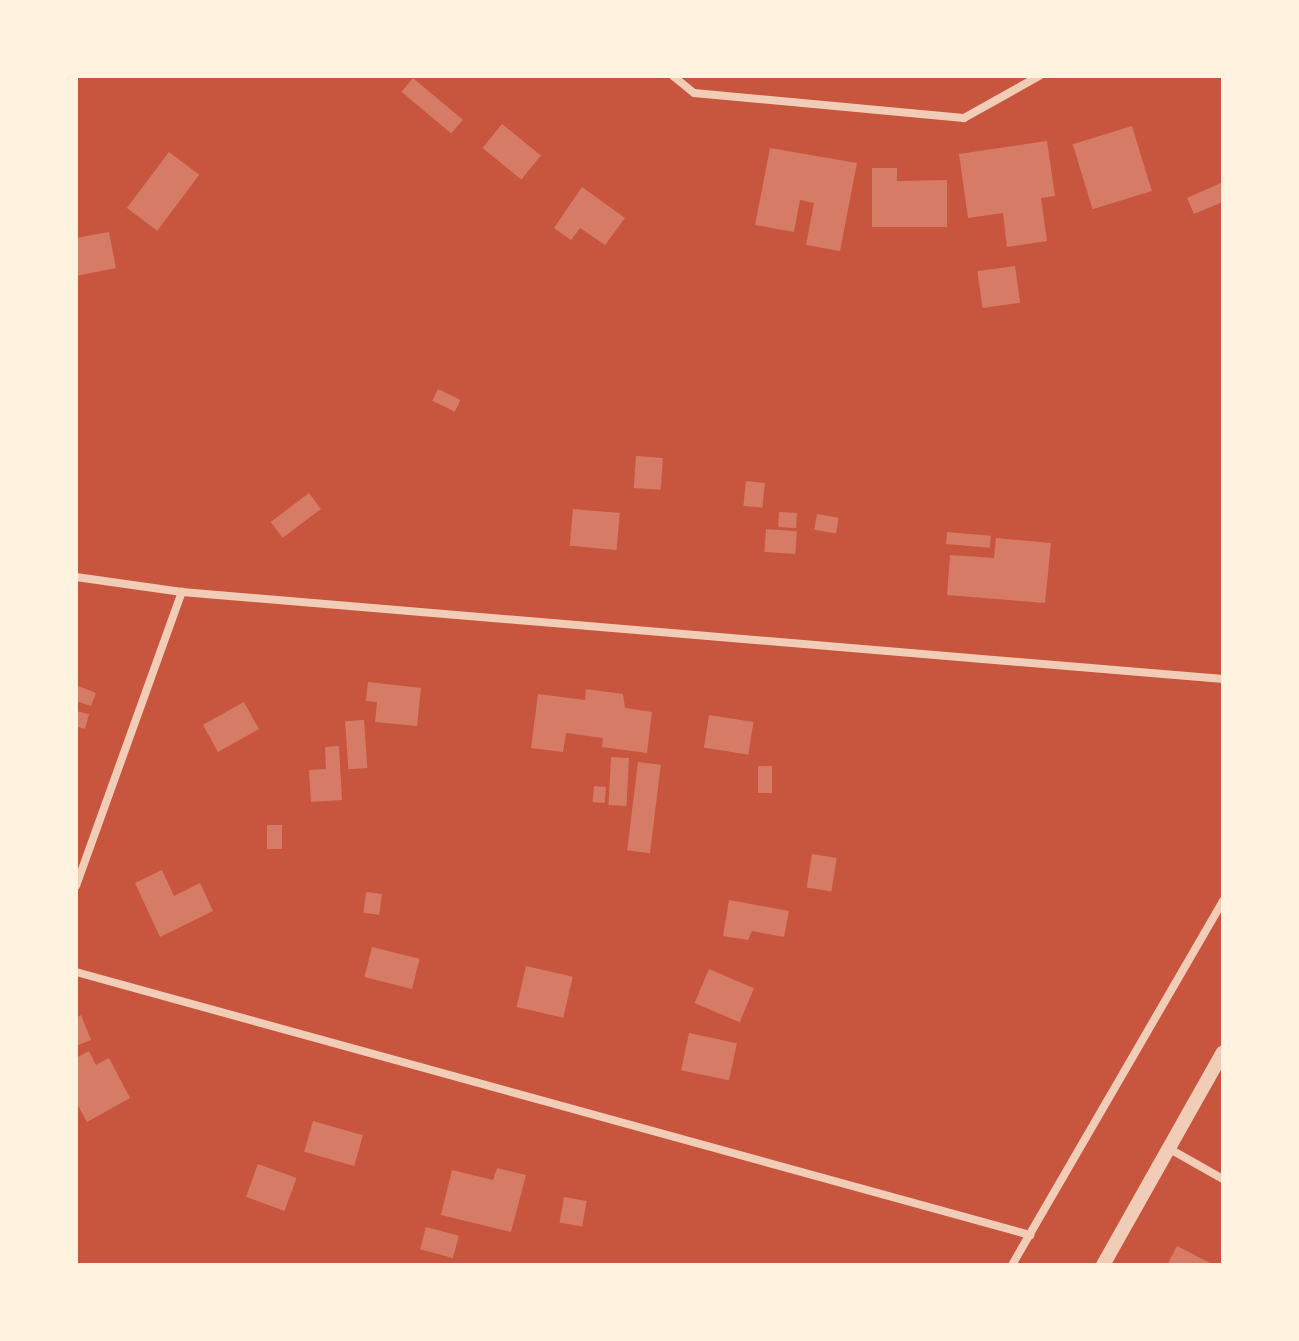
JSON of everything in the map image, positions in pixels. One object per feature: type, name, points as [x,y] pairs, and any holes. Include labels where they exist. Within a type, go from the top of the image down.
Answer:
[{"type":"street","points":[[673,76],[694,93],[964,118],[1039,76]]},
{"type":"street","points":[[76,577],[182,592],[1223,679]]},
{"type":"street","points":[[76,886],[182,592]]},
{"type":"street","points":[[1012,1265],[1223,901]]},
{"type":"street","points":[[76,972],[1030,1235]]},
{"type":"street","points":[[1103,1265],[1223,1052]]},
{"type":"street","points":[[1168,1148],[1223,1179]]},
{"type":"building","points":[[413,78],[463,120],[451,134],[401,92]]},
{"type":"building","points":[[502,124],[541,155],[521,180],[482,148]]},
{"type":"building","points":[[1132,126],[1152,191],[1093,209],[1073,144]]},
{"type":"building","points":[[1047,141],[1055,196],[1041,198],[1047,241],[1007,247],[1003,213],[968,218],[959,154]]},
{"type":"building","points":[[770,148],[857,163],[840,251],[806,245],[814,203],[800,200],[794,232],[755,225]]},
{"type":"building","points":[[169,152],[199,175],[157,231],[127,208]]},
{"type":"building","points":[[872,168],[897,168],[897,181],[947,180],[947,227],[872,227]]},
{"type":"building","points":[[1223,182],[1223,202],[1194,214],[1187,198]]},
{"type":"building","points":[[582,187],[625,218],[605,245],[580,228],[571,240],[554,228]]},
{"type":"building","points":[[109,232],[116,268],[76,276],[76,238]]},
{"type":"building","points":[[1015,266],[1020,303],[983,308],[977,271]]},
{"type":"building","points":[[438,389],[460,400],[455,412],[432,401]]},
{"type":"building","points":[[636,456],[663,458],[661,490],[634,488]]},
{"type":"building","points":[[746,481],[765,483],[762,508],[743,506]]},
{"type":"building","points":[[309,493],[321,509],[283,538],[271,522]]},
{"type":"building","points":[[573,509],[620,513],[617,550],[570,546]]},
{"type":"building","points":[[779,512],[797,513],[796,528],[778,527]]},
{"type":"building","points":[[817,514],[839,518],[836,534],[814,530]]},
{"type":"building","points":[[766,529],[797,531],[795,554],[764,552]]},
{"type":"building","points":[[947,532],[991,536],[990,548],[946,544]]},
{"type":"building","points":[[996,538],[1051,543],[1045,603],[947,595],[950,555],[994,558]]},
{"type":"building","points":[[368,682],[421,688],[417,726],[375,722],[377,702],[366,701]]},
{"type":"building","points":[[76,685],[96,693],[91,706],[76,701]]},
{"type":"building","points":[[586,689],[623,694],[625,708],[652,712],[647,753],[602,747],[603,738],[566,733],[563,752],[531,748],[538,694],[585,700]]},
{"type":"building","points":[[244,702],[259,729],[218,752],[203,725]]},
{"type":"building","points":[[76,711],[89,714],[85,729],[76,726]]},
{"type":"building","points":[[709,715],[753,722],[748,755],[704,748]]},
{"type":"building","points":[[364,720],[367,768],[348,769],[345,721]]},
{"type":"building","points":[[339,746],[342,800],[311,802],[309,770],[326,769],[325,747]]},
{"type":"building","points":[[611,757],[629,758],[626,806],[608,805]]},
{"type":"building","points":[[638,762],[661,765],[650,853],[627,850]]},
{"type":"building","points":[[758,766],[772,766],[772,793],[758,793]]},
{"type":"building","points":[[594,786],[606,787],[605,803],[593,802]]},
{"type":"building","points":[[267,825],[282,825],[282,849],[267,849]]},
{"type":"building","points":[[812,854],[837,858],[831,891],[807,888]]},
{"type":"building","points":[[162,870],[174,896],[200,883],[213,911],[160,937],[135,883]]},
{"type":"building","points":[[366,892],[382,894],[379,915],[363,913]]},
{"type":"building","points":[[729,900],[789,911],[784,937],[752,931],[748,940],[723,936]]},
{"type":"building","points":[[372,947],[420,959],[412,989],[365,977]]},
{"type":"building","points":[[526,966],[573,977],[563,1018],[517,1007]]},
{"type":"building","points":[[709,969],[754,988],[740,1022],[695,1003]]},
{"type":"building","points":[[81,1015],[91,1040],[76,1046],[76,1018]]},
{"type":"building","points":[[689,1033],[737,1043],[729,1080],[681,1070]]},
{"type":"building","points":[[89,1051],[96,1065],[109,1058],[130,1098],[87,1122],[76,1102],[76,1058]]},
{"type":"building","points":[[313,1121],[363,1135],[354,1166],[304,1152]]},
{"type":"building","points":[[258,1164],[297,1178],[285,1211],[246,1197]]},
{"type":"building","points":[[497,1168],[526,1175],[511,1232],[441,1215],[452,1170],[493,1180]]},
{"type":"building","points":[[564,1197],[587,1201],[582,1227],[559,1223]]},
{"type":"building","points":[[426,1227],[459,1236],[453,1258],[420,1249]]},
{"type":"building","points":[[1177,1246],[1214,1265],[1167,1265]]}]
